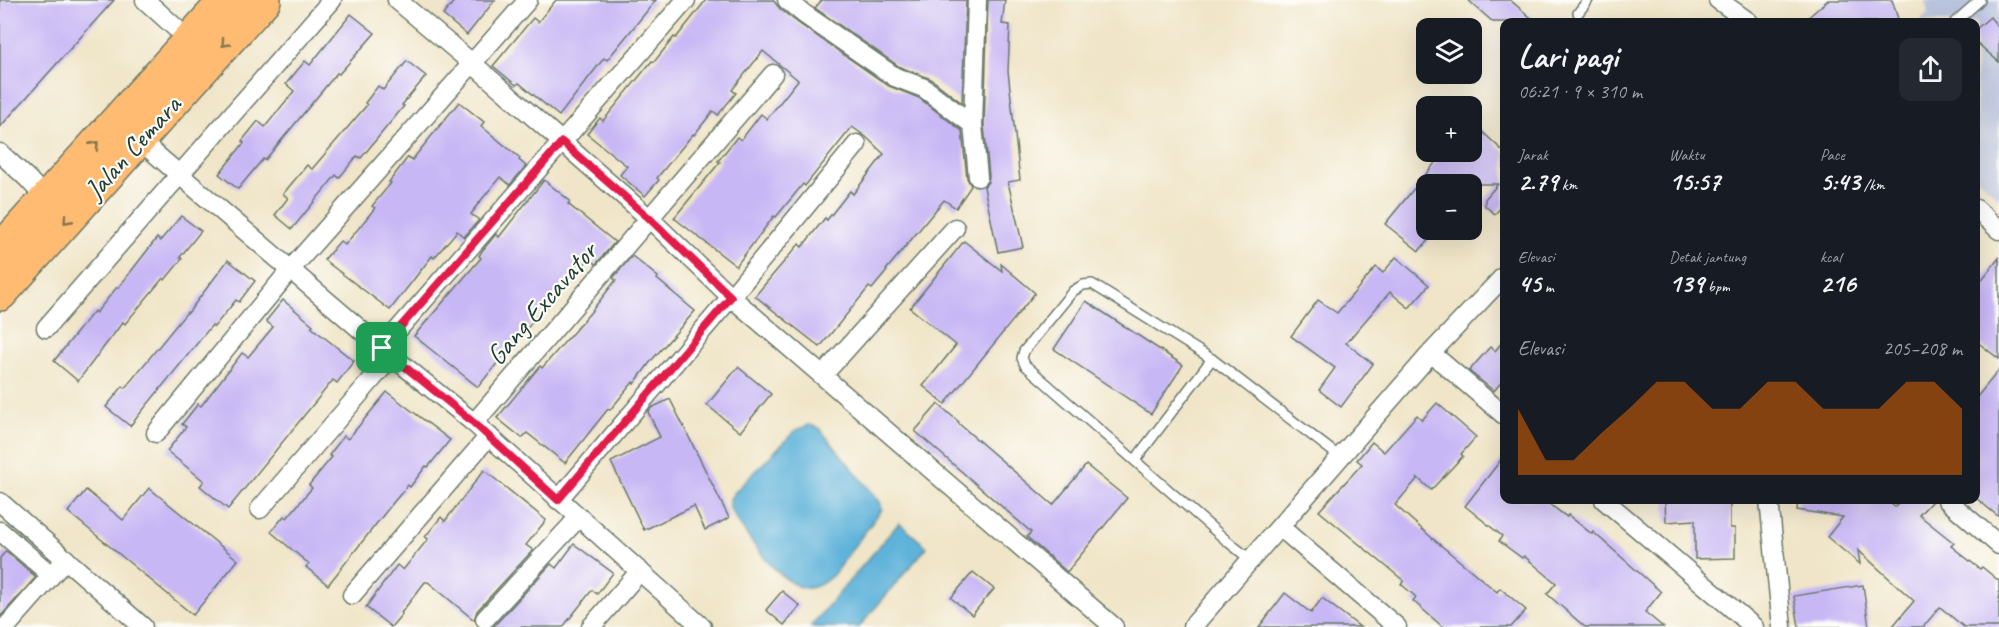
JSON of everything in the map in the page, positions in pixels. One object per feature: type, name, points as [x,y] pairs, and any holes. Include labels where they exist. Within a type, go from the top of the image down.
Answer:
[{"type":"highway","name":"Jalan Cemara","points":[[0,251],[226,0]]},
{"type":"highway","name":"Jalan Cemara","points":[[0,294],[264,0]]},
{"type":"street","points":[[145,0],[189,40]]},
{"type":"street","points":[[46,328],[332,0]]},
{"type":"street","points":[[397,0],[649,218],[731,297],[1114,627]]},
{"type":"street","points":[[156,434],[291,268],[528,0]]},
{"type":"street","points":[[260,509],[562,142],[686,0]]},
{"type":"street","points":[[787,0],[810,7],[895,77],[924,88],[973,125]]},
{"type":"street","points":[[977,0],[973,125],[978,177]]},
{"type":"street","points":[[1726,7],[1743,18]]},
{"type":"street","name":"Gang Excavator","points":[[474,423],[773,74]]},
{"type":"street","points":[[139,140],[474,423],[702,627]]},
{"type":"street","points":[[558,500],[731,297],[857,144]]},
{"type":"street","points":[[0,153],[46,199]]},
{"type":"street","points":[[1980,213],[1999,230]]},
{"type":"street","points":[[823,375],[955,228]]},
{"type":"street","points":[[1191,627],[1431,353],[1500,280]]},
{"type":"street","points":[[1431,353],[1500,412]]},
{"type":"street","points":[[352,596],[489,436]]},
{"type":"street","points":[[0,502],[144,627]]},
{"type":"street","points":[[1609,504],[1754,627]]},
{"type":"street","points":[[1769,504],[1782,627]]},
{"type":"street","points":[[1952,504],[1999,545]]},
{"type":"street","points":[[485,620],[579,517]]},
{"type":"street","points":[[1280,527],[1397,627]]},
{"type":"street","points":[[0,531],[51,575]]},
{"type":"street","points":[[6,627],[66,559]]},
{"type":"street","points":[[591,627],[640,571]]},
{"type":"lane","points":[[1578,13],[1588,0]]},
{"type":"lane","points":[[1960,18],[1980,0]]},
{"type":"lane","points":[[1251,560],[1024,365],[1022,358],[1024,351],[1073,291],[1083,285],[1092,284],[1212,359],[1340,457]]},
{"type":"lane","points":[[1136,460],[1212,359]]},
{"type":"shaded area","points":[[1925,0],[1999,0],[1999,198],[1980,181],[1980,18],[1924,18],[1928,14]]},
{"type":"water","points":[[809,425],[819,428],[880,502],[882,509],[833,575],[819,585],[809,588],[799,586],[775,569],[752,542],[729,506],[730,499],[735,492],[796,430]]},
{"type":"water","points":[[899,523],[927,547],[859,627],[810,627]]},
{"type":"building","points":[[0,0],[114,0],[0,127]]},
{"type":"building","points":[[455,0],[495,0],[467,35],[443,15]]},
{"type":"building","points":[[556,0],[656,0],[607,60],[604,58],[559,116],[519,83],[516,85],[493,66],[533,18],[538,22]]},
{"type":"building","points":[[706,0],[773,0],[780,9],[798,23],[889,86],[919,98],[962,131],[967,178],[971,186],[956,208],[944,200],[872,289],[869,287],[820,347],[755,296],[799,244],[802,247],[850,191],[853,194],[884,154],[865,136],[852,127],[805,186],[803,184],[776,217],[774,216],[736,266],[674,218],[720,162],[718,161],[737,137],[741,140],[761,114],[767,119],[798,80],[763,51],[732,90],[736,93],[718,115],[713,111],[657,178],[659,180],[645,196],[620,175],[627,166],[587,134],[600,118],[603,121]]},
{"type":"building","points":[[822,0],[966,0],[962,103],[931,79],[900,67],[815,8]]},
{"type":"building","points":[[988,0],[1005,0],[1002,24],[1010,25],[1008,71],[1020,180],[1008,182],[1023,247],[998,252],[984,187],[989,176],[984,125]]},
{"type":"building","points":[[1468,0],[1510,0],[1531,18],[1500,18],[1500,22],[1493,22]]},
{"type":"building","points":[[1828,0],[1892,0],[1898,18],[1808,18]]},
{"type":"building","points":[[351,14],[375,33],[339,74],[337,73],[238,189],[219,174],[258,121],[265,127],[294,91],[286,84],[305,61],[310,65]]},
{"type":"building","points":[[1990,17],[1999,28],[1999,62],[1980,45],[1980,26]]},
{"type":"building","points":[[407,61],[426,76],[361,158],[357,156],[339,178],[336,175],[292,229],[275,215],[288,198],[283,194],[307,165],[312,169],[367,105],[365,103],[378,86],[383,90]]},
{"type":"building","points":[[459,102],[484,122],[481,126],[520,158],[519,160],[526,166],[510,185],[500,177],[471,214],[479,220],[464,237],[457,231],[434,258],[432,256],[390,310],[324,260],[340,241],[345,245],[375,208],[372,206],[408,157],[412,160]]},
{"type":"building","points":[[1482,131],[1500,148],[1500,208],[1495,214],[1485,206],[1485,199],[1498,184],[1482,184],[1482,174],[1426,174],[1436,162],[1482,162]]},
{"type":"building","points":[[544,180],[570,201],[568,204],[615,242],[596,264],[589,258],[572,280],[570,278],[478,387],[414,336],[481,258],[479,256],[482,251],[496,234],[499,237]]},
{"type":"building","points":[[1416,186],[1416,240],[1428,240],[1419,251],[1385,224]]},
{"type":"building","points":[[181,216],[201,231],[165,280],[163,278],[125,324],[123,322],[78,381],[54,361],[94,311],[96,313],[118,288],[157,238],[160,241]]},
{"type":"building","points":[[964,241],[1002,271],[1001,264],[1035,293],[945,404],[923,386],[956,345],[910,308]]},
{"type":"building","points":[[632,256],[695,311],[634,384],[633,382],[610,410],[608,409],[565,463],[527,433],[522,438],[497,418],[540,366],[542,368],[590,313],[616,280],[613,278]]},
{"type":"building","points":[[1396,257],[1429,285],[1409,308],[1390,292],[1346,343],[1373,364],[1341,407],[1319,390],[1335,368],[1291,336],[1318,300],[1337,313],[1376,267],[1383,273]]},
{"type":"building","points":[[1999,258],[1999,359],[1980,344],[1980,282]]},
{"type":"building","points":[[228,260],[255,281],[239,302],[236,300],[214,327],[212,325],[130,426],[106,407],[123,386],[125,388],[188,313]]},
{"type":"building","points":[[283,300],[313,325],[311,327],[354,361],[337,383],[333,380],[228,509],[200,486],[204,481],[167,451],[186,427],[182,424],[198,404],[201,406],[242,353],[248,357],[273,327],[266,321]]},
{"type":"building","points":[[1086,301],[1183,365],[1151,414],[1054,349]]},
{"type":"building","points":[[1500,345],[1500,384],[1494,391],[1469,371],[1490,347],[1495,351]]},
{"type":"building","points":[[738,367],[771,394],[740,432],[707,405]]},
{"type":"building","points":[[1999,370],[1999,517],[1980,501],[1980,393]]},
{"type":"building","points":[[387,392],[450,440],[410,487],[408,485],[392,504],[328,585],[306,567],[309,564],[271,532],[284,516],[287,518],[312,488],[309,485],[332,457],[329,455],[344,436],[348,439]]},
{"type":"building","points":[[670,399],[729,518],[705,530],[694,506],[644,530],[611,462],[660,437],[648,412],[651,408]]},
{"type":"building","points":[[1437,403],[1476,437],[1461,454],[1463,456],[1431,490],[1418,478],[1395,505],[1497,592],[1500,588],[1526,610],[1511,627],[1443,627],[1413,601],[1416,597],[1401,584],[1404,581],[1319,511],[1362,464],[1357,460],[1372,442],[1384,452],[1417,415],[1422,420]]},
{"type":"building","points":[[938,404],[1053,505],[1086,465],[1127,498],[1067,572],[1027,537],[1031,532],[915,431]]},
{"type":"building","points":[[1500,461],[1500,504],[1549,504],[1592,534],[1593,532],[1661,592],[1645,612],[1663,627],[1585,627],[1547,594],[1556,583],[1524,556],[1522,558],[1499,541],[1502,536],[1465,506]]},
{"type":"building","points":[[484,470],[546,520],[526,545],[533,550],[477,611],[474,620],[428,582],[425,582],[391,627],[366,607],[397,565],[403,570],[428,539],[425,537],[441,517],[445,521]]},
{"type":"building","points":[[149,488],[238,560],[193,615],[68,512],[86,490],[123,520]]},
{"type":"building","points":[[1665,504],[1730,504],[1730,528],[1735,528],[1735,558],[1695,559],[1695,520],[1666,522]]},
{"type":"building","points":[[1798,504],[1891,504],[1895,507],[1898,504],[1929,504],[1919,515],[1954,543],[1951,546],[1999,581],[1999,627],[1964,627],[1940,607],[1923,627],[1892,627],[1914,601],[1858,550],[1860,564],[1827,537],[1843,517],[1797,510]]},
{"type":"building","points":[[574,544],[613,573],[597,594],[592,590],[563,627],[493,627],[551,564],[556,568]]},
{"type":"building","points":[[6,551],[36,577],[0,617],[0,558]]},
{"type":"building","points":[[973,572],[994,589],[972,615],[951,598]]},
{"type":"building","points":[[1863,585],[1869,627],[1799,627],[1794,596]]},
{"type":"building","points":[[782,591],[800,606],[784,625],[766,610]]},
{"type":"building","points":[[1285,593],[1311,613],[1322,598],[1360,627],[1259,627]]},
{"type":"route","points":[[562,142],[649,218],[731,297],[558,500],[474,423],[382,348],[562,142]]}]
